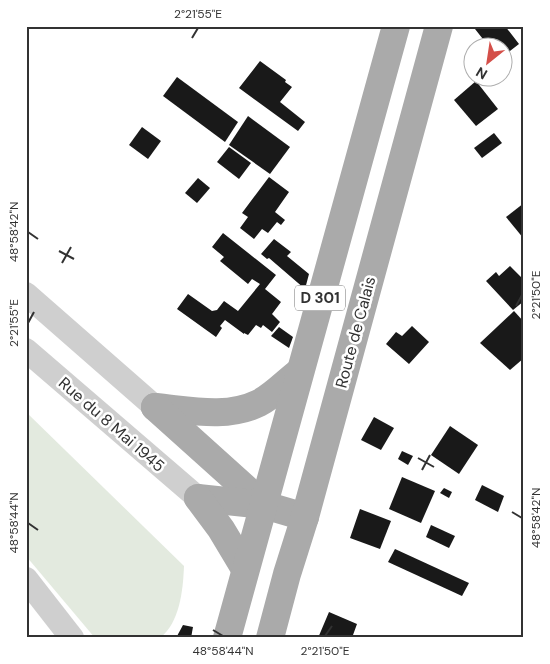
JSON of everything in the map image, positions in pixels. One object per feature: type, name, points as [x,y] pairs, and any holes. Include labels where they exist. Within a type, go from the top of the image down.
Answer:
[{"type":"main road","name":"D 301","points":[[227,638],[396,26]]},
{"type":"main road","name":"Route de Calais","points":[[270,638],[305,517],[439,26]]},
{"type":"main road","points":[[155,407],[214,413],[239,410],[260,403],[299,372]]},
{"type":"main road","points":[[155,407],[264,505]]},
{"type":"main road","points":[[198,498],[264,505],[305,517]]},
{"type":"main road","points":[[198,498],[245,570]]},
{"type":"street","points":[[26,294],[155,407]]},
{"type":"street","name":"Rue du 8 Mai 1945","points":[[26,350],[198,498]]},
{"type":"street","points":[[26,578],[72,638]]},
{"type":"shaded area","points":[[26,412],[184,566],[183,585],[176,615],[167,631],[160,638],[95,638],[26,556]]},
{"type":"building","points":[[477,26],[505,26],[519,44],[512,49],[512,38],[482,38],[475,29]]},
{"type":"building","points":[[260,61],[286,80],[285,82],[292,87],[280,102],[305,122],[298,131],[239,88]]},
{"type":"building","points":[[177,77],[238,122],[225,142],[163,96]]},
{"type":"building","points":[[468,88],[482,88],[498,109],[476,126],[454,100]]},
{"type":"building","points":[[248,116],[290,147],[270,174],[229,145]]},
{"type":"building","points":[[142,127],[161,141],[148,159],[129,145]]},
{"type":"building","points":[[494,133],[502,143],[482,158],[474,148]]},
{"type":"building","points":[[229,147],[251,163],[239,179],[217,162]]},
{"type":"building","points":[[269,177],[289,192],[275,212],[285,220],[281,225],[277,222],[268,233],[262,229],[254,239],[240,228],[248,217],[242,213]]},
{"type":"building","points":[[198,178],[210,188],[197,203],[185,193]]},
{"type":"building","points":[[524,203],[524,239],[506,217]]},
{"type":"building","points":[[223,233],[276,275],[265,289],[281,302],[272,314],[280,322],[272,332],[263,325],[261,328],[256,325],[248,335],[244,334],[225,320],[220,326],[222,328],[216,337],[177,309],[188,294],[212,311],[217,310],[224,301],[238,311],[260,284],[252,279],[248,284],[220,261],[224,257],[212,247]]},
{"type":"building","points":[[274,239],[291,252],[287,256],[309,274],[305,289],[269,258],[267,259],[261,254]]},
{"type":"building","points":[[510,266],[524,280],[524,301],[513,310],[486,281],[496,272],[499,276]]},
{"type":"building","points":[[514,311],[524,322],[524,358],[510,370],[480,343]]},
{"type":"building","points":[[412,326],[429,342],[409,364],[386,344],[396,332],[402,336]]},
{"type":"building","points":[[279,327],[293,337],[289,348],[271,336]]},
{"type":"building","points":[[374,417],[394,428],[381,450],[361,440]]},
{"type":"building","points":[[450,426],[478,445],[459,474],[431,455]]},
{"type":"building","points":[[402,451],[413,456],[408,465],[398,459]]},
{"type":"building","points":[[402,477],[435,491],[421,523],[389,509]]},
{"type":"building","points":[[482,485],[504,496],[498,512],[475,500]]},
{"type":"building","points":[[444,488],[452,492],[449,498],[440,493]]},
{"type":"building","points":[[360,509],[391,521],[380,549],[350,538]]},
{"type":"building","points":[[431,525],[455,536],[449,548],[426,537]]},
{"type":"building","points":[[395,549],[469,583],[462,596],[388,562]]},
{"type":"building","points":[[329,612],[357,624],[353,635],[361,638],[318,638]]},
{"type":"building","points":[[183,625],[193,627],[191,638],[176,638]]}]
